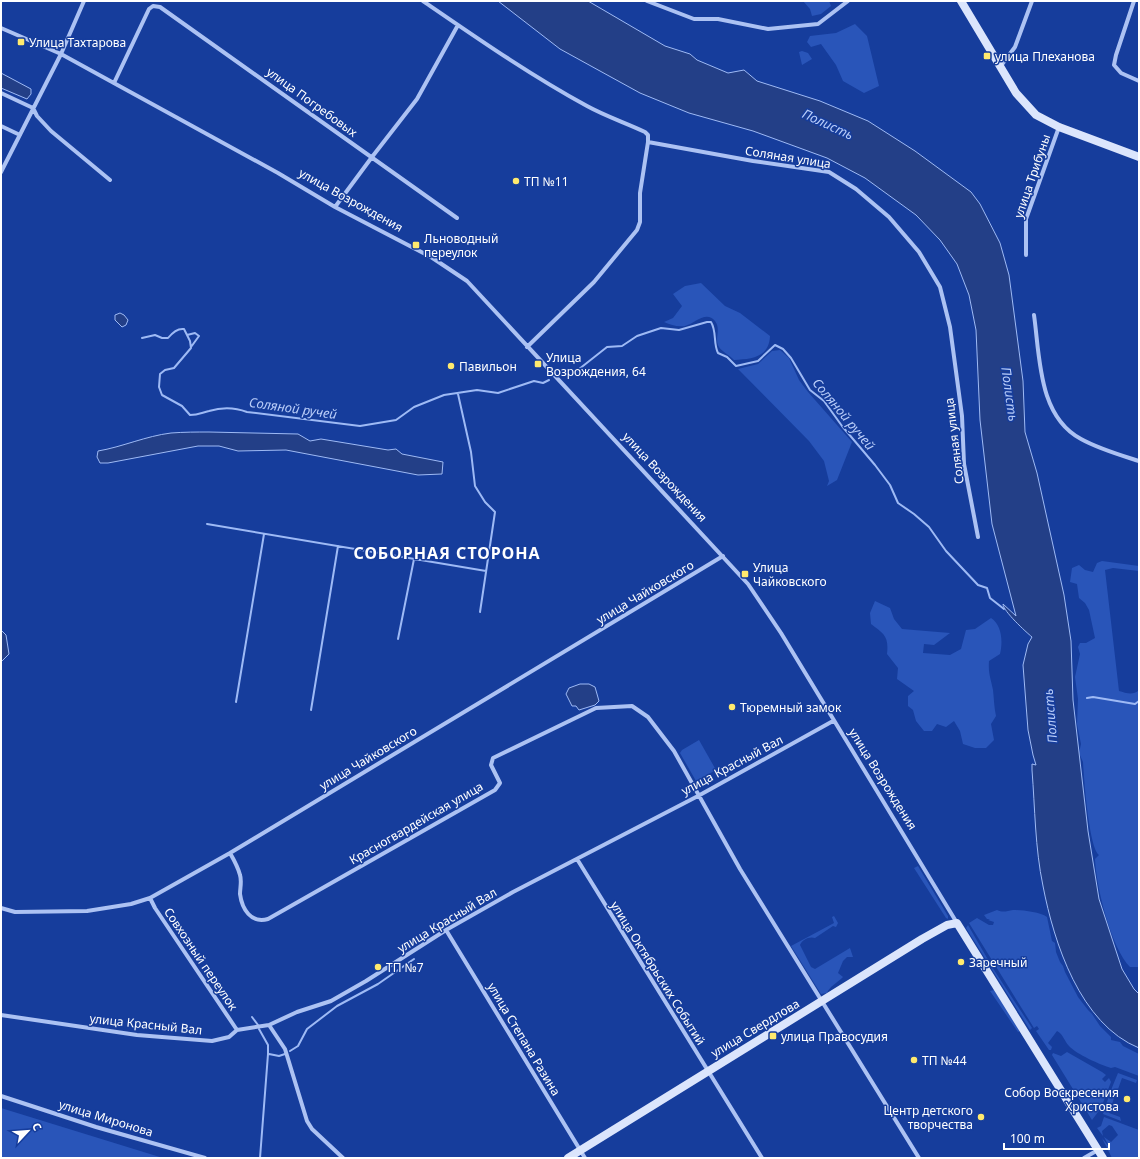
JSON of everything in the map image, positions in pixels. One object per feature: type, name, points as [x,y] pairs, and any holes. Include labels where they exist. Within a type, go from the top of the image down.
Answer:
[{"type":"street","points":[[1,172],[61,54],[84,1]]},
{"type":"street","points":[[424,1],[534,76],[589,107],[645,132],[648,135],[640,193],[640,222],[637,230],[594,282],[527,347]]},
{"type":"street","points":[[647,1],[694,19],[718,19],[768,29],[813,25],[824,20],[848,1]]},
{"type":"street","points":[[961,1],[1016,93],[1030,110],[1042,119],[1059,127],[1139,157]]},
{"type":"street","points":[[1000,67],[1015,47],[1032,1]]},
{"type":"street","points":[[1134,1],[1114,65],[1121,73],[1139,81]]},
{"type":"street","name":"улица Погребовых","points":[[114,83],[149,9],[153,6],[160,7],[457,218]]},
{"type":"street","points":[[335,207],[417,99],[458,25]]},
{"type":"street","name":"улица Возрождения","points":[[1,28],[61,54],[278,173],[335,207],[379,229],[453,271],[467,281],[723,556],[762,602],[833,721],[1103,1158]]},
{"type":"street","points":[[1,93],[33,108],[36,116],[51,131],[110,180]]},
{"type":"street","points":[[1,126],[20,135]]},
{"type":"street","name":"улица Трибуны","points":[[1026,255],[1026,219],[1059,127]]},
{"type":"street","name":"Соляная улица","points":[[648,142],[753,161],[829,172],[856,189],[889,217],[906,236],[919,252],[940,287],[950,327],[962,416],[964,464],[978,536]]},
{"type":"street","points":[[1034,315],[1047,394],[1057,418],[1081,439],[1139,461]]},
{"type":"street","name":"улица Чайковского","points":[[1,908],[15,912],[87,911],[116,908],[150,898],[230,853],[723,556]]},
{"type":"street","name":"Красногвардейская улица","points":[[230,853],[239,870],[241,877],[240,894],[247,912],[254,920],[259,921],[268,919],[495,790],[500,783],[491,765],[493,758],[578,716],[596,708],[606,706],[632,706],[648,717],[674,751],[698,796]]},
{"type":"street","name":"улица Красный Вал","points":[[1,1014],[137,1035],[212,1041],[229,1037],[237,1030],[269,1025],[297,1012],[331,1001],[366,981],[446,930],[698,796],[833,721]]},
{"type":"street","points":[[698,796],[740,869],[919,1158]]},
{"type":"street","name":"улица Октябрьских Событий","points":[[577,859],[762,1158]]},
{"type":"street","name":"Совхозный переулок","points":[[150,898],[207,987],[237,1030]]},
{"type":"street","name":"улица Свердлова","points":[[568,1158],[922,939],[948,925],[957,923]]},
{"type":"street","name":"улица Степана Разина","points":[[446,930],[585,1158]]},
{"type":"street","points":[[269,1025],[285,1049],[308,1121],[320,1137],[343,1158]]},
{"type":"street","name":"улица Миронова","points":[[1,1096],[205,1158]]},
{"type":"street","points":[[1084,1158],[1098,1150]]},
{"type":"shaded area","points":[[803,1],[829,1],[831,6],[821,14],[812,16],[810,9]]},
{"type":"shaded area","points":[[855,24],[867,36],[879,86],[864,93],[843,81],[836,65],[821,44],[811,47],[807,42],[810,36],[836,33]]},
{"type":"shaded area","points":[[802,51],[808,53],[812,59],[802,65],[799,52]]},
{"type":"shaded area","points":[[701,283],[725,306],[740,313],[770,336],[769,343],[763,353],[753,358],[734,360],[719,347],[717,342],[717,324],[708,317],[704,317],[685,326],[674,326],[664,322],[673,318],[682,306],[673,294],[685,286]]},
{"type":"shaded area","points":[[780,350],[789,358],[799,380],[808,392],[852,442],[837,480],[827,486],[829,481],[824,461],[809,441],[738,369],[758,364],[772,351]]},
{"type":"shaded area","points":[[1102,561],[1139,566],[1139,571],[1113,568],[1105,570],[1119,691],[1132,693],[1139,690],[1139,967],[1130,967],[1123,958],[1111,932],[1106,916],[1096,871],[1095,859],[1099,855],[1095,849],[1092,839],[1083,762],[1079,753],[1081,744],[1077,724],[1078,699],[1075,677],[1080,654],[1078,647],[1080,643],[1086,643],[1095,638],[1089,610],[1085,603],[1079,598],[1077,584],[1070,582],[1072,568],[1079,565],[1085,570],[1093,572],[1097,563]]},
{"type":"shaded area","points":[[875,601],[890,608],[894,619],[902,629],[950,633],[934,645],[924,644],[923,653],[950,655],[961,649],[966,630],[975,629],[991,618],[995,621],[1001,634],[1000,654],[989,661],[989,673],[993,690],[996,716],[991,724],[994,740],[986,748],[975,748],[963,744],[960,731],[954,721],[946,727],[937,724],[932,731],[924,731],[916,721],[913,710],[908,706],[908,696],[914,691],[897,679],[898,668],[887,654],[887,643],[885,636],[871,624],[870,613]]},
{"type":"shaded area","points":[[699,740],[716,770],[696,781],[680,753],[682,750]]},
{"type":"shaded area","points":[[918,866],[948,916],[948,919],[914,868]]},
{"type":"shaded area","points":[[997,910],[1003,912],[1013,910],[1026,911],[1047,917],[1052,941],[1055,943],[1056,952],[1078,997],[1100,1026],[1111,1037],[1111,1040],[1120,1042],[1123,1046],[1139,1054],[1139,1076],[1115,1067],[1107,1067],[1083,1056],[1072,1049],[1057,1031],[1048,1043],[1052,1047],[1051,1050],[1049,1050],[1036,1031],[1039,1029],[1037,1026],[1034,1028],[969,923],[977,918],[989,925],[993,925],[994,922],[988,920],[990,919],[987,919],[984,915]]},
{"type":"shaded area","points":[[834,916],[838,923],[836,927],[833,926],[815,938],[806,939],[800,945],[811,967],[815,969],[850,948],[853,957],[847,957],[843,961],[838,973],[843,977],[827,993],[821,994],[791,946],[834,923],[832,917]]},
{"type":"shaded area","points":[[968,925],[994,970],[1032,1028],[1030,1030],[966,928]]},
{"type":"shaded area","points":[[994,990],[1020,1031],[1018,1032],[990,991]]},
{"type":"shaded area","points":[[1067,1052],[1106,1075],[1102,1079],[1105,1082],[1109,1078],[1111,1082],[1101,1108],[1092,1120],[1052,1055],[1053,1053],[1061,1056]]},
{"type":"shaded area","points":[[1118,1073],[1137,1080],[1136,1083],[1122,1078],[1117,1092],[1111,1090]]},
{"type":"shaded area","points":[[1109,1096],[1114,1098],[1109,1113],[1120,1117],[1121,1121],[1103,1114]]},
{"type":"shaded area","points":[[1,1108],[163,1158],[1,1158]]},
{"type":"shaded area","points":[[1104,1117],[1139,1130],[1139,1158],[1112,1158],[1102,1138],[1110,1148],[1104,1137],[1111,1142],[1118,1135],[1112,1126],[1109,1125],[1102,1131],[1103,1136],[1097,1128],[1101,1126]]},
{"type":"water","name":"Полисть","points":[[498,1],[588,1],[665,46],[690,54],[697,60],[728,73],[744,70],[757,81],[820,101],[868,121],[915,151],[971,192],[980,204],[1000,243],[1009,275],[1023,381],[1025,432],[1037,473],[1064,595],[1071,641],[1073,700],[1088,831],[1099,899],[1122,969],[1134,989],[1139,994],[1139,1048],[1118,1036],[1101,1021],[1086,1001],[1073,979],[1063,956],[1054,932],[1048,908],[1040,872],[1037,843],[1032,764],[1036,765],[1028,730],[1023,665],[1028,644],[1032,637],[1011,616],[1003,604],[1016,616],[992,524],[980,420],[976,330],[969,295],[957,264],[940,240],[916,215],[865,178],[827,158],[753,131],[689,113],[640,93],[560,49]]},
{"type":"water","points":[[1,73],[31,89],[31,94],[27,99],[1,88]]},
{"type":"water","points":[[120,313],[128,320],[126,325],[122,327],[115,320],[115,315]]},
{"type":"water","points":[[209,432],[298,434],[310,441],[321,439],[388,450],[396,449],[402,454],[443,462],[442,474],[418,475],[286,450],[238,451],[219,446],[198,446],[108,463],[100,463],[97,457],[98,451],[152,437],[171,433]]},
{"type":"water","points":[[1,630],[6,635],[9,654],[1,662]]},
{"type":"water","points":[[580,684],[589,684],[595,687],[599,701],[595,705],[579,710],[576,706],[572,706],[566,694],[569,688]]},
{"type":"waterway","name":"Соляной ручей","points":[[569,377],[607,347],[622,346],[637,336],[661,328],[679,330],[711,322],[718,353],[727,357],[736,366],[758,361],[775,345],[783,349],[791,358],[810,390],[824,401],[842,426],[890,485],[898,503],[929,527],[946,551],[978,585],[987,588],[990,598],[1004,609]]},
{"type":"waterway","name":"Соляной ручей","points":[[142,338],[155,335],[162,338],[168,338],[177,330],[184,329],[190,341],[191,348],[174,368],[165,370],[160,374],[159,387],[162,395],[182,406],[190,415],[228,408],[247,412],[360,426],[396,420],[414,407],[444,395],[477,390],[498,393],[534,381],[543,383],[549,380]]},
{"type":"waterway","points":[[187,335],[195,333],[199,336],[191,347]]},
{"type":"waterway","points":[[458,394],[471,452],[475,486],[485,502],[495,512],[480,612]]},
{"type":"waterway","points":[[207,524],[486,571]]},
{"type":"waterway","points":[[236,702],[264,534]]},
{"type":"waterway","points":[[311,710],[338,546]]},
{"type":"waterway","points":[[398,639],[414,559]]},
{"type":"waterway","points":[[1087,698],[1093,697],[1135,704],[1139,701]]},
{"type":"waterway","points":[[290,1051],[298,1046],[307,1029],[337,1006],[378,984],[414,959]]},
{"type":"waterway","points":[[252,1017],[258,1025]]},
{"type":"waterway","points":[[259,1029],[268,1045],[260,1158]]},
{"type":"waterway","points":[[269,1054],[279,1056],[285,1054]]},
{"type":"place","name":"Улица Тахтарова","points":[[21,42]]},
{"type":"place","name":"улица Плеханова","points":[[987,56]]},
{"type":"place","name":"ТП №11","points":[[516,181]]},
{"type":"place","name":"Льноводный переулок","points":[[416,245]]},
{"type":"place","name":"Улица Возрождения, 64","points":[[538,364]]},
{"type":"place","name":"Павильон","points":[[451,366]]},
{"type":"place","name":"Улица Чайковского","points":[[745,574]]},
{"type":"place","name":"Тюремный замок","points":[[732,707]]},
{"type":"place","name":"Заречный","points":[[961,962]]},
{"type":"place","name":"ТП №7","points":[[378,967]]},
{"type":"place","name":"улица Правосудия","points":[[773,1036]]},
{"type":"place","name":"ТП №44","points":[[914,1060]]},
{"type":"place","name":"Собор Воскресения Христова","points":[[1127,1099]]},
{"type":"place","name":"Центр детского творчества","points":[[981,1117]]},
{"type":"district","name":"СОБОРНАЯ СТОРОНА","points":[[447,553]]}]
